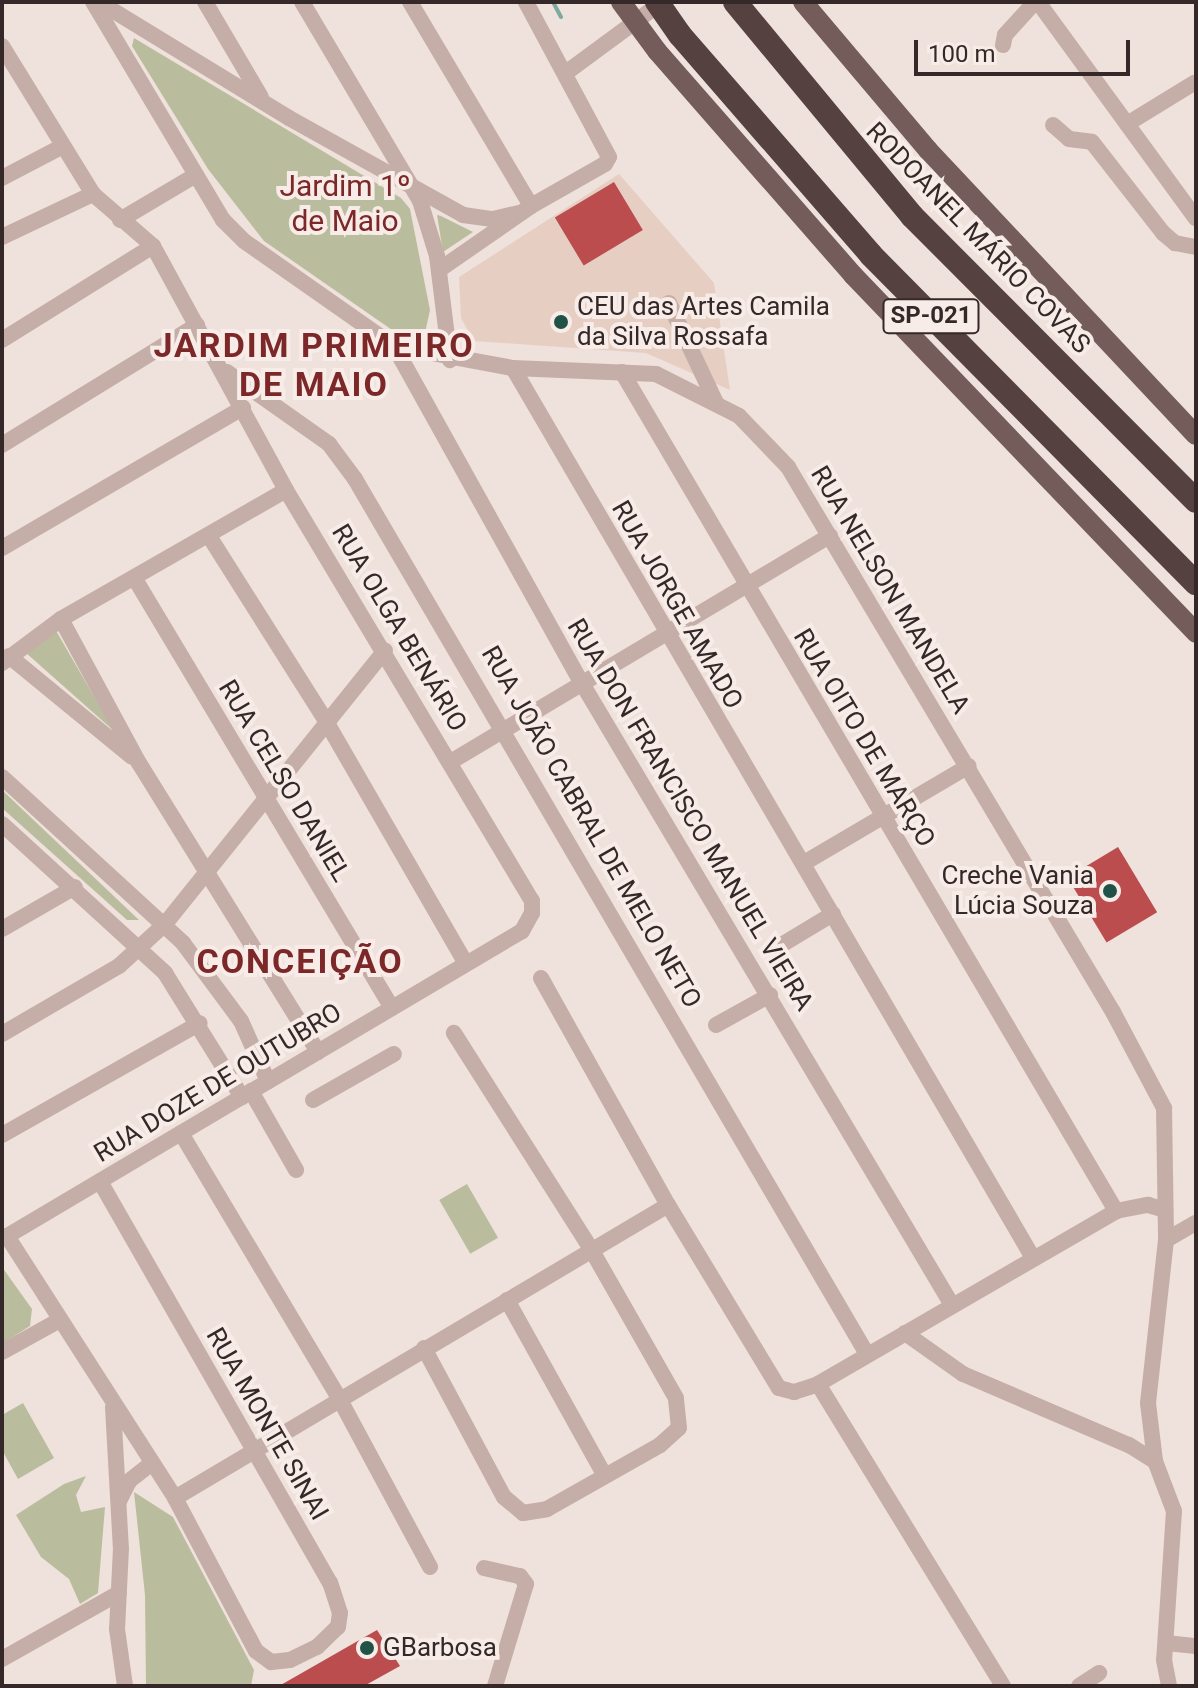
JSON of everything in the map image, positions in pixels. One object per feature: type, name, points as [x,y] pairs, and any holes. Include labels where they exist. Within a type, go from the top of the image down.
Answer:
[{"type":"highway","name":"SP-021","points":[[659,2],[680,35],[871,255],[1196,583]]},
{"type":"highway","name":"RODOANEL MÁRIO COVAS","points":[[735,2],[912,216],[1196,501]]},
{"type":"main road","points":[[621,2],[657,51],[853,275],[1196,633]]},
{"type":"main road","points":[[803,2],[928,150],[1196,435]]},
{"type":"street","name":"RUA NELSON MANDELA","points":[[93,2],[194,176],[244,241],[394,346],[450,360],[513,368],[656,374],[739,416],[788,467],[969,766],[1164,1108],[1168,1137],[1166,1240],[1148,1403],[1155,1461],[1174,1511],[1166,1643],[1169,1686]]},
{"type":"street","points":[[99,2],[463,215],[493,219],[526,209]]},
{"type":"street","points":[[205,2],[263,100]]},
{"type":"street","points":[[302,2],[409,184],[430,228],[439,270],[450,360]]},
{"type":"street","points":[[410,2],[526,209]]},
{"type":"street","points":[[439,270],[526,209],[605,164],[608,147],[526,2]]},
{"type":"street","points":[[567,72],[659,2]]},
{"type":"street","points":[[1003,45],[1005,35],[1036,2],[1196,219]]},
{"type":"street","points":[[2,46],[61,147],[93,194],[153,246],[2,340]]},
{"type":"street","points":[[1127,124],[1194,83]]},
{"type":"street","points":[[1053,125],[1069,139],[1092,142],[1163,233],[1175,243],[1196,247]]},
{"type":"street","points":[[2,178],[61,147]]},
{"type":"street","points":[[120,220],[194,176]]},
{"type":"street","points":[[2,237],[93,194]]},
{"type":"street","name":"RUA OLGA BENÁRIO","points":[[153,246],[286,490],[452,761],[532,901],[532,913]]},
{"type":"street","points":[[669,303],[716,403]]},
{"type":"street","points":[[2,445],[197,325]]},
{"type":"street","name":"RUA DON FRANCISCO MANUEL VIEIRA","points":[[394,346],[583,685],[952,1305]]},
{"type":"street","name":"RUA JORGE AMADO","points":[[513,368],[666,637],[804,863],[1032,1256]]},
{"type":"street","name":"RUA JOÃO CABRAL DE MELO NETO","points":[[222,369],[329,444],[355,479],[506,729],[867,1354]]},
{"type":"street","name":"RUA OITO DE MARÇO","points":[[622,372],[745,589],[884,816],[1116,1211]]},
{"type":"street","points":[[2,548],[243,408]]},
{"type":"street","points":[[139,763],[5,660],[61,619],[286,490]]},
{"type":"street","points":[[209,536],[327,723],[466,964]]},
{"type":"street","points":[[452,761],[666,637],[830,536]]},
{"type":"street","name":"RUA CELSO DANIEL","points":[[135,579],[392,1008]]},
{"type":"street","points":[[61,619],[139,763],[318,1052]]},
{"type":"street","points":[[2,1034],[87,986],[140,948],[165,924],[385,650]]},
{"type":"street","points":[[804,863],[969,766]]},
{"type":"street","points":[[2,777],[165,924],[228,1001],[268,1081]]},
{"type":"street","points":[[4,829],[75,887],[140,948],[200,1023],[296,1170]]},
{"type":"street","points":[[2,929],[75,887]]},
{"type":"street","name":"RUA DOZE DE OUTUBRO","points":[[4,1238],[522,931],[532,913]]},
{"type":"street","points":[[773,950],[833,914]]},
{"type":"street","points":[[541,978],[668,1205],[779,1388],[794,1392],[818,1384],[1032,1256],[1116,1211],[1148,1205],[1165,1210]]},
{"type":"street","points":[[716,1025],[770,995]]},
{"type":"street","points":[[2,1135],[200,1023]]},
{"type":"street","points":[[424,1348],[510,1507],[535,1513],[605,1476],[679,1428],[676,1398],[591,1249],[454,1033]]},
{"type":"street","points":[[313,1100],[394,1054]]},
{"type":"street","points":[[181,1133],[339,1398],[430,1567]]},
{"type":"street","name":"RUA MONTE SINAI","points":[[100,1181],[330,1583],[340,1613],[338,1627],[317,1647],[290,1660],[271,1662],[246,1637],[175,1498]]},
{"type":"street","points":[[4,1238],[175,1498],[668,1205]]},
{"type":"street","points":[[1166,1240],[1196,1223]]},
{"type":"street","points":[[507,1300],[605,1476]]},
{"type":"street","points":[[2,1352],[58,1321]]},
{"type":"street","points":[[905,1333],[963,1374],[1129,1445],[1155,1461]]},
{"type":"street","points":[[818,1384],[1003,1686]]},
{"type":"street","points":[[113,1406],[125,1686]]},
{"type":"street","points":[[119,1518],[123,1490],[151,1464]]},
{"type":"street","points":[[484,1568],[520,1576],[527,1588],[495,1686]]},
{"type":"street","points":[[2,1659],[119,1593]]},
{"type":"street","points":[[1166,1643],[1196,1646]]},
{"type":"street","points":[[1079,1686],[1099,1673]]},
{"type":"green space","points":[[134,38],[401,198],[410,209],[430,310],[423,342],[395,332],[264,241],[208,169],[132,46]]},
{"type":"green space","points":[[437,215],[441,216],[473,232],[443,252]]},
{"type":"green space","points":[[55,629],[114,731],[25,652]]},
{"type":"green space","points":[[2,790],[139,920],[127,920],[2,808]]},
{"type":"green space","points":[[467,1184],[498,1238],[470,1254],[439,1200]]},
{"type":"green space","points":[[2,1267],[32,1309],[30,1326],[2,1344]]},
{"type":"green space","points":[[23,1403],[54,1458],[18,1479],[2,1450],[2,1415]]},
{"type":"green space","points":[[86,1476],[76,1495],[81,1512],[105,1507],[98,1593],[80,1604],[69,1579],[41,1557],[16,1515],[64,1484]]},
{"type":"green space","points":[[134,1492],[173,1517],[254,1670],[251,1686],[146,1686],[145,1595]]},
{"type":"shaded area","points":[[619,174],[714,283],[730,390],[646,353],[474,341],[461,318],[459,277]]},
{"type":"building","points":[[614,182],[643,230],[584,266],[555,218]]},
{"type":"building","name":"Creche Vania Lúcia Souza","points":[[1118,847],[1157,912],[1107,943],[1067,877]]},
{"type":"building","name":"GBarbosa","points":[[377,1630],[400,1666],[364,1686],[279,1686]]},
{"type":"waterway","points":[[553,2],[561,17]]},
{"type":"place","name":"CEU das Artes Camila da Silva Rossafa","points":[[561,322]]},
{"type":"place","name":"Creche Vania Lúcia Souza","points":[[1110,891]]},
{"type":"place","name":"GBarbosa","points":[[367,1648]]},
{"type":"district","name":"Jardim 1º de Maio","points":[[345,203]]},
{"type":"district","name":"JARDIM PRIMEIRO DE MAIO","points":[[314,364]]},
{"type":"district","name":"CONCEIÇÃO","points":[[300,962]]}]
